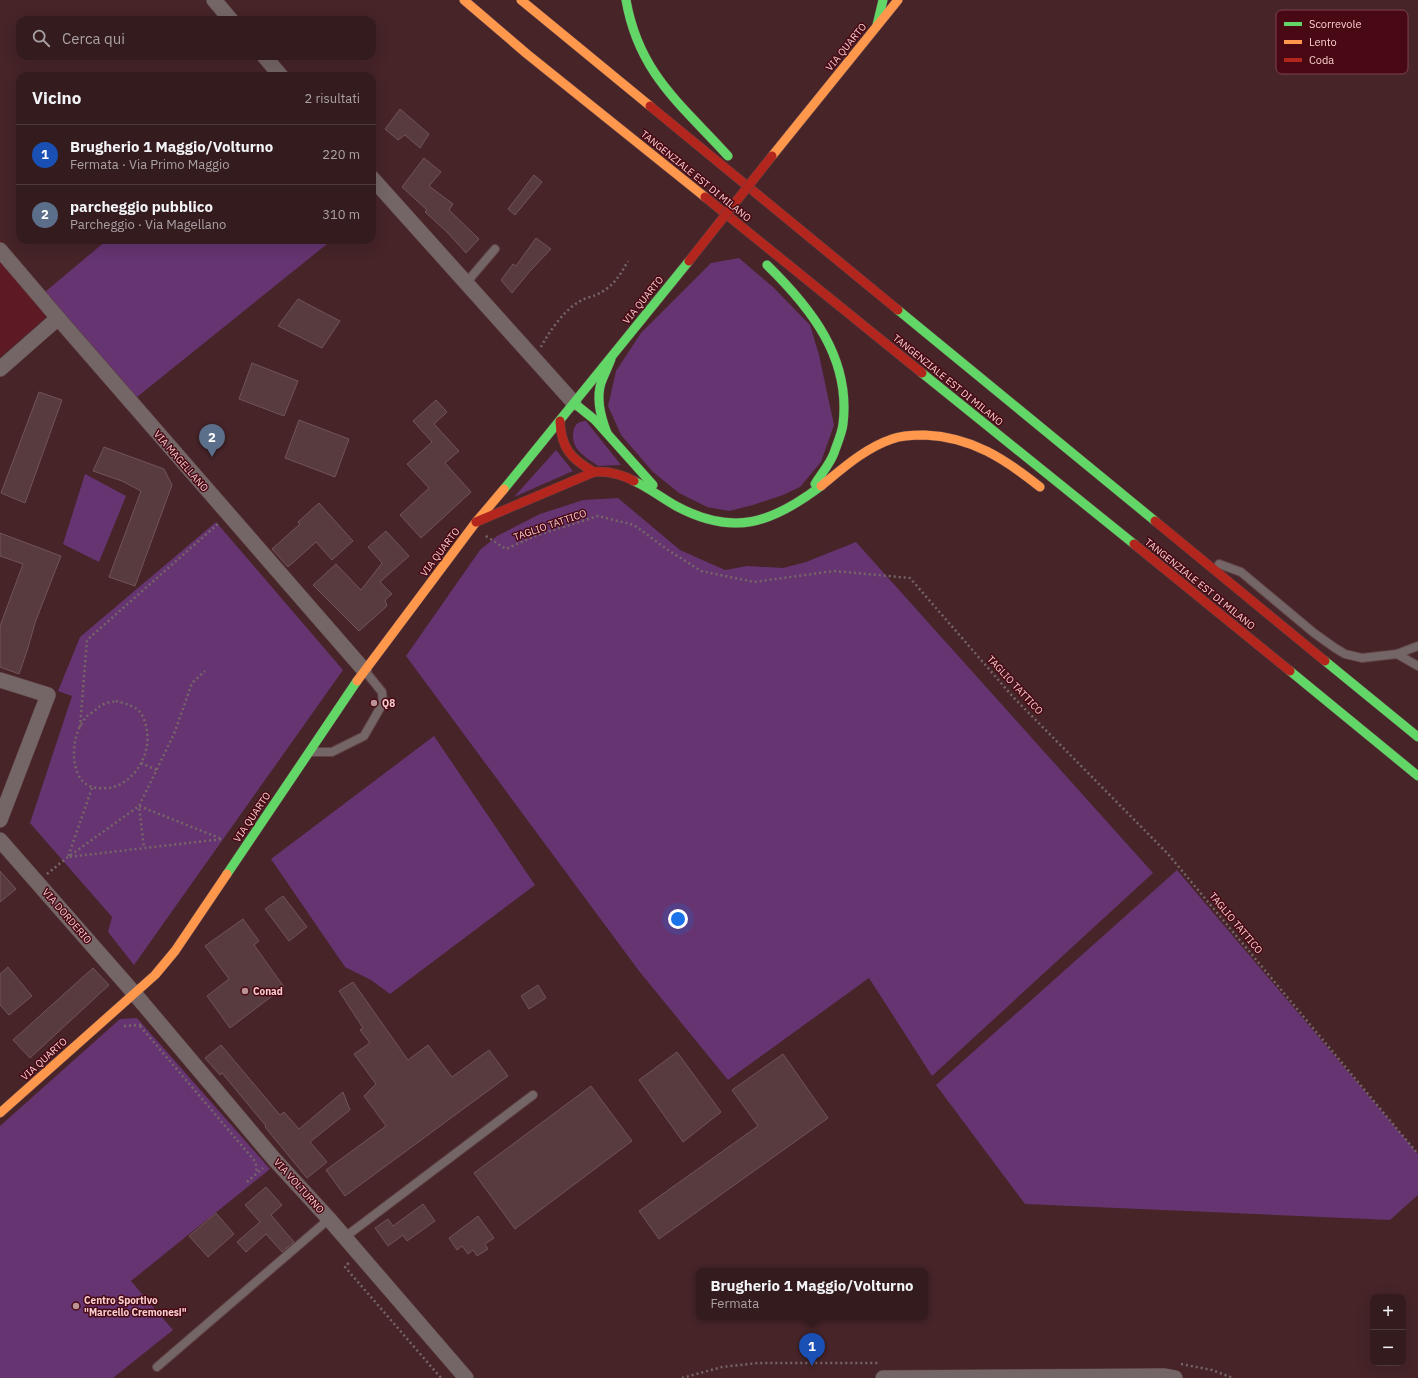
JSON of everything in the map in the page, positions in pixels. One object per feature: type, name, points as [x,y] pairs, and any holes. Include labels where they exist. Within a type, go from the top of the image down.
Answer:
[{"type":"main road","name":"TANGENZIALE EST DI MILANO","points":[[464,0],[527,54],[1198,596],[1418,776]]},
{"type":"main road","name":"TANGENZIALE EST DI MILANO","points":[[521,0],[1418,737]]},
{"type":"main road","points":[[626,0],[635,34],[644,54],[659,80],[679,106],[714,140],[770,205]]},
{"type":"main road","points":[[877,25],[883,0]]},
{"type":"main road","name":"VIA QUARTO","points":[[0,1113],[155,975],[175,951],[364,670],[474,526],[611,359],[898,0]]},
{"type":"main road","points":[[527,54],[640,157]]},
{"type":"main road","points":[[708,216],[725,230]]},
{"type":"main road","points":[[758,258],[794,291],[816,320],[833,351],[841,375],[845,395],[844,420],[835,452],[821,476],[801,502]]},
{"type":"main road","points":[[609,438],[602,418],[600,392],[601,383],[611,359]]},
{"type":"main road","points":[[574,403],[594,420],[666,500]]},
{"type":"main road","points":[[560,421],[560,435],[565,449],[576,460],[594,472]]},
{"type":"main road","points":[[474,526],[594,472],[609,471],[618,474],[682,509],[700,516],[737,523],[754,521],[771,517],[788,510],[801,502],[844,468],[880,444],[895,438],[918,435],[948,436],[983,448],[1016,469],[1048,493]]},
{"type":"main road","points":[[1131,554],[1198,596]]},
{"type":"street","points":[[214,0],[228,16]]},
{"type":"street","points":[[267,60],[278,72]]},
{"type":"street","points":[[376,182],[574,403]]},
{"type":"street","name":"VIA MAGELLANO","points":[[0,250],[228,515],[364,670]]},
{"type":"street","points":[[0,369],[58,318]]},
{"type":"street","points":[[0,680],[48,695],[0,820]]},
{"type":"street","name":"VIA DORDERIO","points":[[0,840],[134,993]]},
{"type":"street","name":"VIA VOLTURNO","points":[[134,993],[274,1158],[345,1237],[466,1378]]},
{"type":"street","points":[[883,1378],[1167,1377]]},
{"type":"lane","points":[[466,283],[495,249]]},
{"type":"lane","points":[[1194,554],[1241,572],[1314,633],[1345,654],[1362,658],[1397,654],[1418,646]]},
{"type":"lane","points":[[1397,654],[1418,666]]},
{"type":"lane","points":[[309,752],[332,752],[364,736],[383,703],[382,692],[364,670]]},
{"type":"lane","points":[[345,1237],[533,1095]]},
{"type":"lane","points":[[157,1367],[329,1219]]},
{"type":"path","points":[[534,360],[549,332],[568,311],[578,302],[609,288],[620,276],[628,261]]},
{"type":"path","points":[[80,727],[87,640],[228,515]]},
{"type":"path","name":"TAGLIO TATTICO","points":[[474,526],[481,533],[506,549],[535,536],[598,516],[634,525],[668,550],[701,571],[754,582],[834,571],[910,578],[1014,698],[1168,854],[1418,1154]]},
{"type":"path","points":[[37,882],[68,856],[139,806],[174,734],[192,683],[205,672]]},
{"type":"path","points":[[116,701],[128,704],[139,711],[146,723],[148,736],[147,748],[137,770],[116,787],[104,789],[92,788],[81,780],[76,770],[73,757],[74,744],[80,727],[87,716],[104,704],[116,701]]},
{"type":"path","points":[[141,764],[157,770]]},
{"type":"path","points":[[68,856],[92,788]]},
{"type":"path","points":[[139,806],[144,848]]},
{"type":"path","points":[[68,856],[222,839],[139,806]]},
{"type":"path","points":[[108,1016],[117,1026],[140,1026],[152,1015]]},
{"type":"path","points":[[140,1026],[254,1160],[257,1173]]},
{"type":"path","points":[[247,1182],[264,1167],[269,1173]]},
{"type":"path","points":[[343,1259],[348,1264],[345,1267],[441,1378]]},
{"type":"shaded area","points":[[0,239],[58,307],[0,357]]},
{"type":"shaded area","points":[[102,244],[327,244],[137,397],[45,292]]},
{"type":"shaded area","points":[[739,258],[774,288],[810,325],[819,355],[834,425],[821,462],[800,487],[783,495],[729,511],[707,507],[679,493],[653,472],[621,435],[608,406],[616,371],[641,333],[711,263]]},
{"type":"shaded area","points":[[586,421],[621,465],[598,466],[578,450],[574,444],[573,431],[577,424]]},
{"type":"shaded area","points":[[556,450],[573,471],[514,497]]},
{"type":"shaded area","points":[[85,474],[126,496],[99,562],[63,544]]},
{"type":"shaded area","points":[[618,498],[680,550],[725,570],[747,566],[783,568],[806,562],[856,542],[1153,873],[932,1076],[869,978],[728,1080],[639,971],[406,656],[480,550],[497,536],[540,514],[583,500]]},
{"type":"shaded area","points":[[216,522],[343,670],[134,965],[108,932],[112,917],[30,823],[72,696],[58,691],[80,637]]},
{"type":"shaded area","points":[[434,736],[535,885],[390,994],[371,980],[345,967],[271,859]]},
{"type":"shaded area","points":[[1177,870],[1418,1154],[1418,1195],[1390,1220],[1025,1204],[936,1085]]},
{"type":"shaded area","points":[[137,1018],[270,1169],[131,1281],[173,1330],[113,1378],[0,1378],[0,1126],[120,1019]]},
{"type":"building","points":[[400,109],[429,134],[420,148],[405,135],[398,140],[385,129]]},
{"type":"building","points":[[424,158],[441,172],[429,186],[453,204],[449,210],[479,239],[466,253],[447,232],[425,212],[427,210],[402,187]]},
{"type":"building","points":[[534,175],[542,182],[515,215],[508,209]]},
{"type":"building","points":[[536,238],[551,249],[512,293],[501,280],[513,264],[516,266]]},
{"type":"building","points":[[298,299],[340,321],[322,348],[278,326]]},
{"type":"building","points":[[252,363],[298,381],[284,416],[239,399]]},
{"type":"building","points":[[39,392],[62,400],[25,503],[1,493]]},
{"type":"building","points":[[436,400],[447,412],[434,424],[459,451],[445,463],[471,492],[421,538],[400,515],[429,488],[407,464],[432,442],[413,421]]},
{"type":"building","points":[[299,420],[349,439],[335,477],[285,458]]},
{"type":"building","points":[[104,447],[164,469],[172,485],[135,586],[109,577],[141,491],[122,481],[93,471]]},
{"type":"building","points":[[319,503],[353,541],[332,560],[316,542],[288,567],[272,549],[300,524],[298,522]]},
{"type":"building","points":[[386,531],[409,556],[380,582],[392,594],[385,600],[387,606],[359,631],[313,585],[336,564],[361,590],[382,563],[368,547]]},
{"type":"building","points":[[0,533],[61,556],[36,620],[19,674],[0,667],[0,626],[23,564],[0,556]]},
{"type":"building","points":[[0,871],[16,889],[0,902]]},
{"type":"building","points":[[283,896],[307,927],[289,941],[265,909]]},
{"type":"building","points":[[243,919],[259,941],[254,945],[284,987],[230,1028],[207,996],[229,979],[205,946]]},
{"type":"building","points":[[8,967],[32,996],[9,1015],[0,1005],[0,974]]},
{"type":"building","points":[[93,968],[109,985],[30,1058],[13,1040]]},
{"type":"building","points":[[353,982],[408,1060],[428,1045],[452,1077],[489,1050],[508,1076],[345,1196],[326,1170],[386,1126],[364,1096],[376,1084],[354,1054],[370,1043],[360,1030],[363,1028],[339,991]]},
{"type":"building","points":[[538,985],[546,998],[529,1009],[521,996]]},
{"type":"building","points":[[221,1045],[280,1115],[284,1112],[299,1129],[343,1092],[350,1110],[310,1142],[327,1162],[307,1178],[222,1073],[220,1075],[205,1058]]},
{"type":"building","points":[[677,1052],[721,1112],[683,1142],[639,1080]]},
{"type":"building","points":[[783,1054],[828,1118],[659,1239],[639,1211],[758,1126],[732,1090]]},
{"type":"building","points":[[591,1086],[632,1141],[515,1229],[474,1173]]},
{"type":"building","points":[[266,1187],[282,1205],[271,1215],[294,1242],[282,1252],[266,1234],[246,1252],[237,1242],[260,1222],[245,1205]]},
{"type":"building","points":[[423,1204],[435,1221],[407,1241],[403,1235],[388,1246],[375,1228],[388,1219],[393,1226]]},
{"type":"building","points":[[216,1213],[234,1234],[208,1257],[189,1236]]},
{"type":"building","points":[[478,1216],[494,1238],[485,1244],[488,1249],[477,1256],[473,1250],[468,1254],[462,1246],[457,1250],[449,1238]]},
{"type":"traffic: fast","points":[[626,0],[632,26],[641,48],[652,68],[678,103],[728,156]]},
{"type":"traffic: fast","points":[[877,25],[883,0]]},
{"type":"traffic: fast","points":[[504,489],[689,261]]},
{"type":"traffic: fast","points":[[767,265],[799,299],[812,317],[834,356],[841,377],[844,400],[842,431],[828,465],[815,484]]},
{"type":"traffic: fast","points":[[898,310],[1155,521]]},
{"type":"traffic: fast","points":[[607,433],[601,415],[599,395],[601,383],[611,359]]},
{"type":"traffic: fast","points":[[922,373],[1134,544]]},
{"type":"traffic: fast","points":[[574,403],[595,420],[653,485]]},
{"type":"traffic: fast","points":[[634,481],[676,506],[697,516],[716,521],[734,523],[752,522],[769,517],[803,499],[821,486]]},
{"type":"traffic: fast","points":[[1325,661],[1418,737]]},
{"type":"traffic: fast","points":[[1290,671],[1418,776]]},
{"type":"traffic: fast","points":[[227,874],[357,681]]},
{"type":"traffic: slow","points":[[464,0],[527,54],[705,197]]},
{"type":"traffic: slow","points":[[521,0],[650,106]]},
{"type":"traffic: slow","points":[[772,156],[898,0]]},
{"type":"traffic: slow","points":[[821,486],[863,453],[882,443],[900,437],[925,435],[958,440],[987,451],[1014,467],[1040,487]]},
{"type":"traffic: slow","points":[[357,681],[476,522],[504,489]]},
{"type":"traffic: slow","points":[[0,1113],[155,975],[175,951],[227,874]]},
{"type":"traffic: jam","points":[[650,106],[898,310]]},
{"type":"traffic: jam","points":[[689,261],[772,156]]},
{"type":"traffic: jam","points":[[705,197],[922,373]]},
{"type":"traffic: jam","points":[[560,421],[562,439],[565,446],[573,457],[594,472]]},
{"type":"traffic: jam","points":[[476,522],[594,472],[605,472],[624,476],[634,481]]},
{"type":"traffic: jam","points":[[1155,521],[1325,661]]},
{"type":"traffic: jam","points":[[1134,544],[1290,671]]},
{"type":"place","name":"parcheggio pubblico","points":[[212,457]]},
{"type":"place","name":"Q8","points":[[374,703]]},
{"type":"place","name":"Conad","points":[[245,991]]},
{"type":"place","name":"Centro Sportivo \"Marcello Cremonesi\"","points":[[76,1306]]},
{"type":"place","name":"Brugherio 1 Maggio/Volturno","points":[[812,1366]]}]
